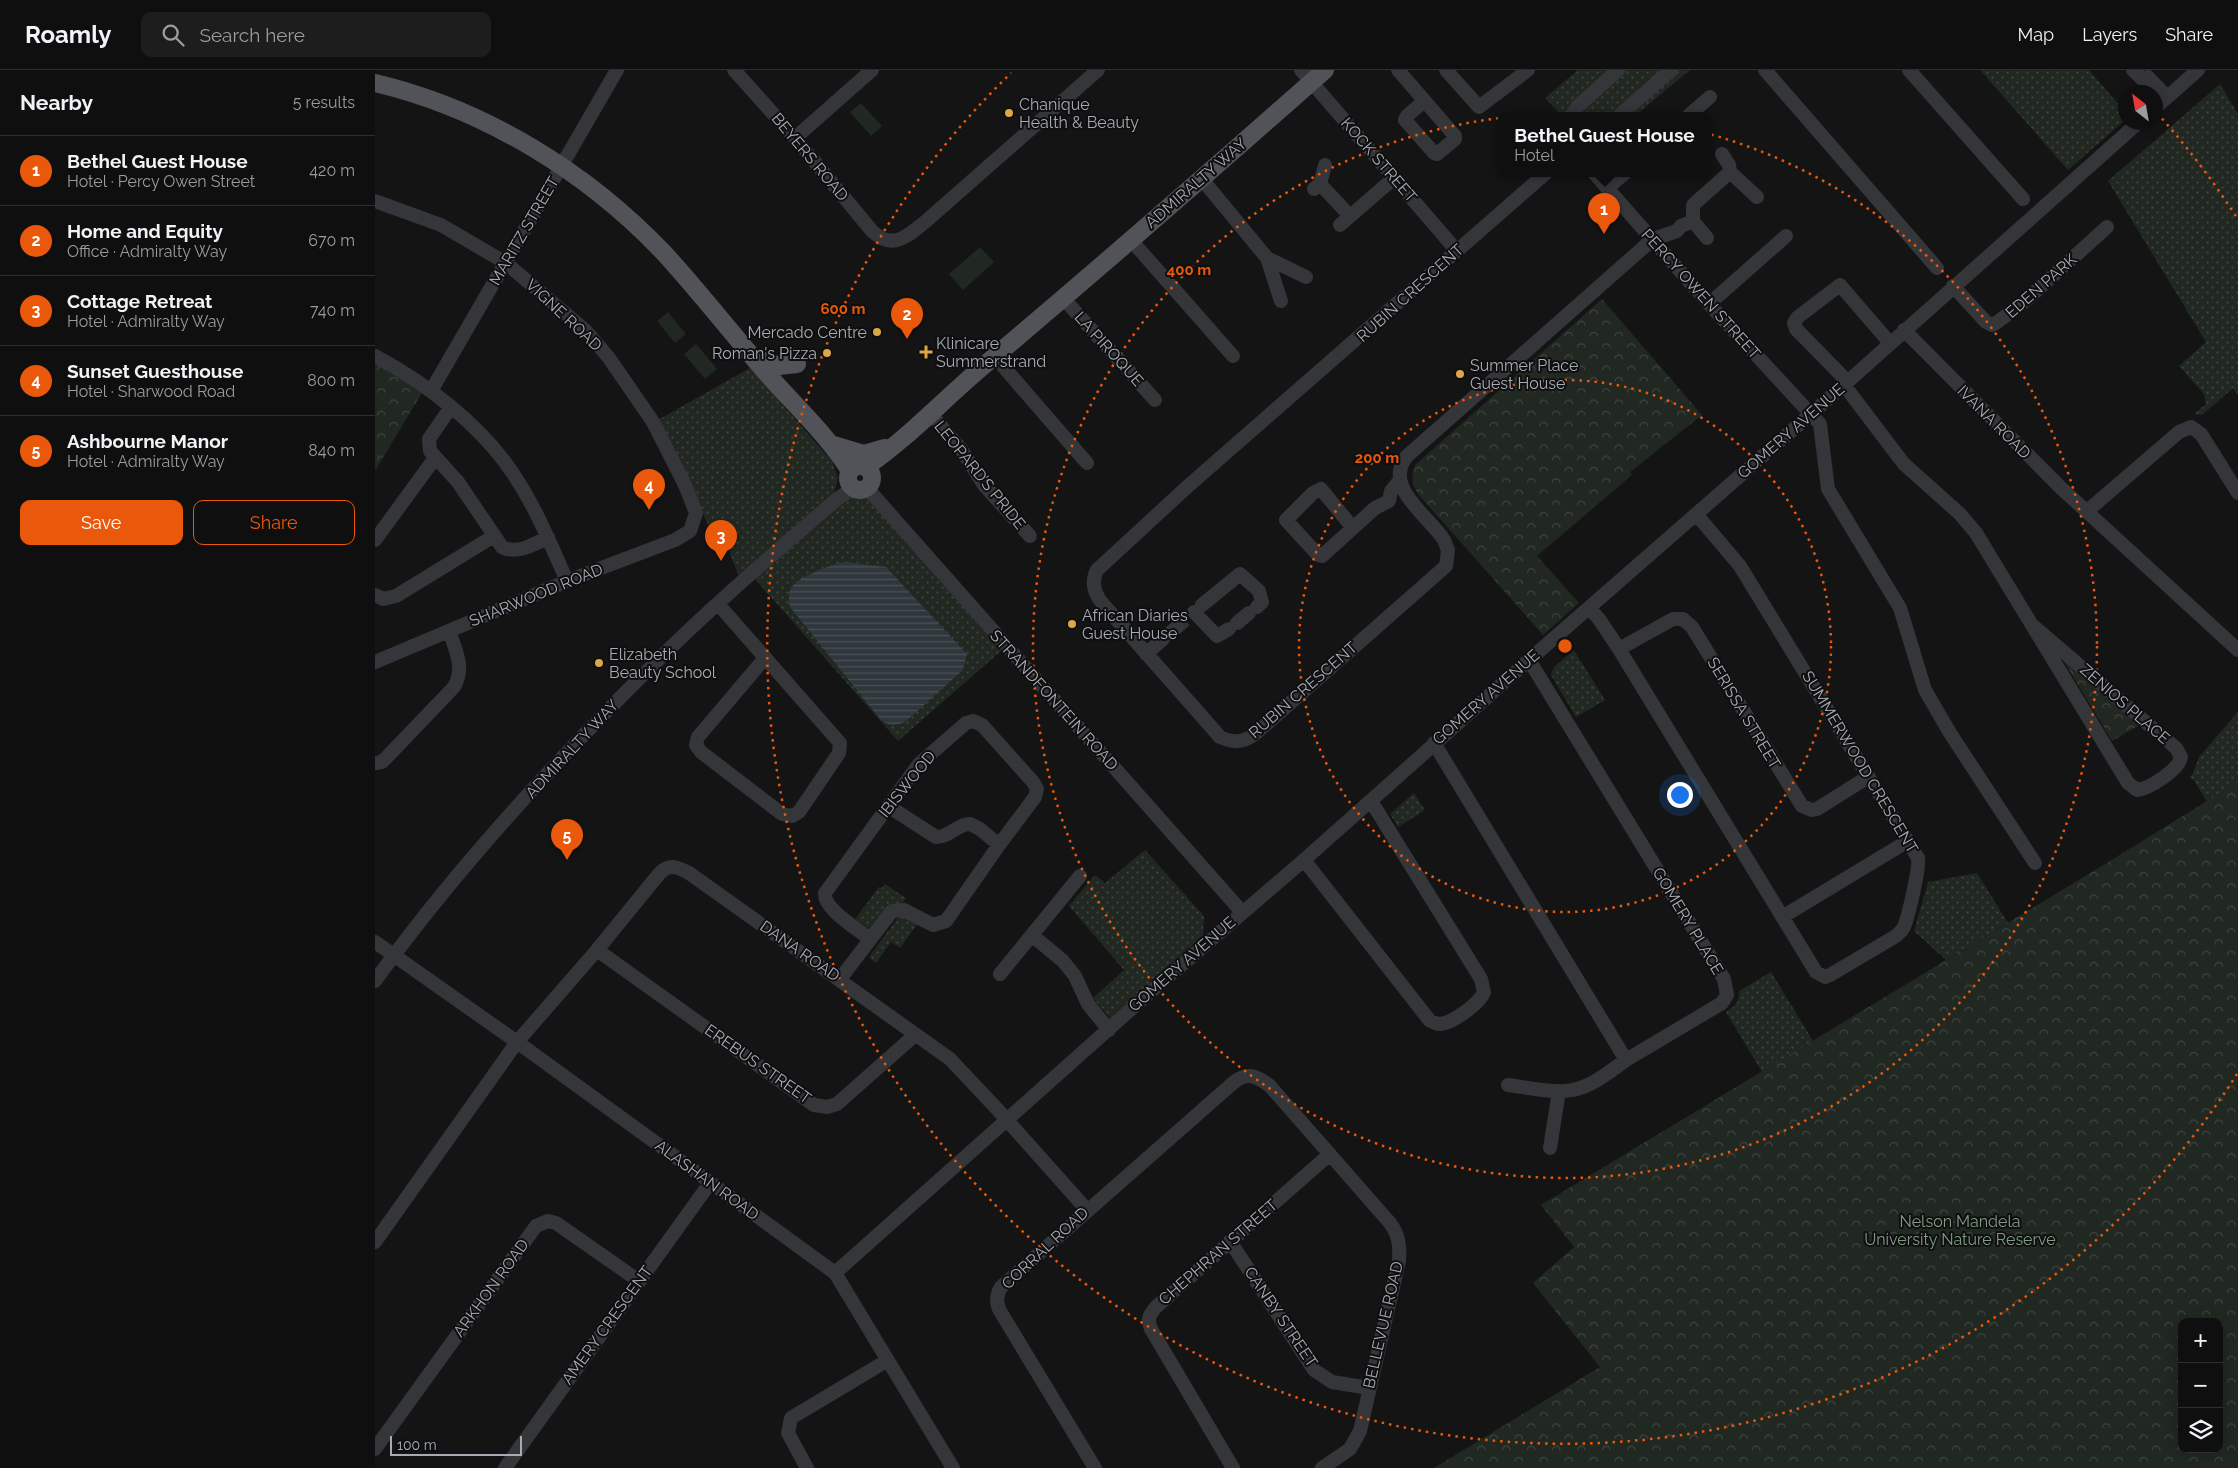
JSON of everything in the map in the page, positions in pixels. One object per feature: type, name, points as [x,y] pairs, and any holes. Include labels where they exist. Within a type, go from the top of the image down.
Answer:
[{"type":"main road","name":"ADMIRALTY WAY","points":[[859,476],[998,360],[1201,178],[1306,76],[1325,70]]},
{"type":"main road","name":"STRANDFONTEIN ROAD","points":[[375,83],[419,96],[501,129],[561,166],[602,196],[663,253],[859,476]]},
{"type":"main road","points":[[750,354],[779,366],[797,364]]},
{"type":"main road","name":"ADMIRALTY WAY","points":[[859,476],[933,416]]},
{"type":"main road","points":[[834,449],[864,454],[876,452],[903,440]]},
{"type":"street","name":"MARITZ STREET","points":[[431,391],[617,70]]},
{"type":"street","name":"BEYERS ROAD","points":[[734,70],[795,138],[872,231],[888,241],[903,239],[925,222],[1098,70]]},
{"type":"street","points":[[795,138],[872,70]]},
{"type":"street","points":[[1398,70],[1424,101]]},
{"type":"street","points":[[1446,70],[1479,108],[1528,70]]},
{"type":"street","points":[[1574,112],[1578,106],[1619,70]]},
{"type":"street","points":[[1623,112],[1671,70]]},
{"type":"street","points":[[1765,70],[1937,268]]},
{"type":"street","points":[[1909,70],[2023,199]]},
{"type":"street","points":[[2133,70],[2142,79],[2150,74],[2167,97]]},
{"type":"street","points":[[2163,101],[2198,70]]},
{"type":"street","name":"KOCK STREET","points":[[1306,76],[1457,251]]},
{"type":"street","points":[[1692,112],[1710,97]]},
{"type":"street","name":"GOMERY AVENUE","points":[[835,1273],[1242,912],[1304,860],[1434,743],[1846,383],[2130,130]]},
{"type":"street","points":[[1722,154],[1729,165],[1730,172],[1757,197]]},
{"type":"street","points":[[1325,165],[1317,187],[1345,220],[1394,178]]},
{"type":"street","points":[[1707,238],[1693,221],[1693,205],[1730,172]]},
{"type":"street","name":"RUBIN CRESCENT","points":[[1399,481],[1408,497],[1444,540],[1448,550],[1446,566],[1247,739],[1238,742],[1220,737],[1097,596],[1094,581],[1100,566],[1541,177]]},
{"type":"street","name":"PERCY OWEN STREET","points":[[1597,177],[1709,304],[1810,413],[1821,428],[1828,489],[1900,608],[1925,690],[1950,733],[2035,863]]},
{"type":"street","points":[[1607,188],[1620,177]]},
{"type":"street","points":[[1201,178],[1267,258],[1281,301]]},
{"type":"street","name":"VIGNE ROAD","points":[[375,201],[441,225],[506,263],[569,315],[609,358],[636,396],[669,453],[695,507],[694,524]]},
{"type":"street","points":[[1353,528],[1321,489],[1313,493],[1287,520],[1321,556],[1353,528],[1375,508],[1389,501],[1392,489],[1399,481],[1399,468],[1407,456],[1653,239],[1677,231],[1681,226],[1693,221]]},
{"type":"street","name":"EDEN PARK","points":[[1953,286],[1986,322],[1992,325],[2024,302],[2107,227]]},
{"type":"street","points":[[1709,304],[1786,236]]},
{"type":"street","points":[[1131,240],[1233,356]]},
{"type":"street","points":[[1267,258],[1306,278]]},
{"type":"street","name":"ZENIOS PLACE","points":[[1890,342],[1840,285],[1836,286],[1798,317],[1794,323],[1796,329],[1846,383],[1887,443],[1904,464],[1971,525],[2031,624],[2133,788],[2144,789],[2178,767],[2181,757],[2176,748],[2031,624]]},
{"type":"street","name":"LA PIROQUE","points":[[1065,298],[1155,400]]},
{"type":"street","name":"IVANA ROAD","points":[[1904,330],[1994,423],[2086,512],[2238,650]]},
{"type":"street","points":[[375,356],[431,391],[451,407],[505,461],[548,537],[567,582]]},
{"type":"street","points":[[998,360],[1087,463]]},
{"type":"street","points":[[451,407],[429,439],[430,451],[435,458],[458,482],[502,547],[512,551],[548,537]]},
{"type":"street","name":"LEOPARD’S PRIDE","points":[[933,416],[961,449],[984,485],[1030,536]]},
{"type":"street","points":[[2086,512],[2179,432],[2191,427],[2201,434],[2238,493]]},
{"type":"street","points":[[375,540],[435,458]]},
{"type":"street","name":"ADMIRALTY WAY","points":[[375,981],[458,875],[580,738],[658,660],[718,604],[837,499],[859,476]]},
{"type":"street","name":"STRANDFONTEIN ROAD","points":[[859,476],[1242,912]]},
{"type":"street","name":"SUMMERWOOD CRESCENT","points":[[1589,608],[1599,619],[1619,649],[1816,972],[1825,977],[1896,936],[1904,927],[1919,868],[1918,858],[1740,566],[1696,514]]},
{"type":"street","name":"SHARWOOD ROAD","points":[[375,662],[567,582],[675,540],[690,531],[694,524]]},
{"type":"street","points":[[375,595],[383,599],[396,596],[494,536]]},
{"type":"street","points":[[1146,654],[1184,621],[1240,574],[1261,595],[1262,602],[1233,626],[1217,636],[1184,621]]},
{"type":"street","points":[[718,604],[837,738],[841,748],[799,812],[792,816],[782,814],[701,752],[696,744],[698,737],[765,658]]},
{"type":"street","name":"SERISSA STREET","points":[[1619,649],[1673,619],[1683,619],[1688,622],[1792,792],[1806,808],[1812,810],[1817,808],[1868,777]]},
{"type":"street","points":[[375,764],[382,762],[454,688],[459,678],[460,663],[449,631]]},
{"type":"street","name":"GOMERY PLACE","points":[[1508,1085],[1559,1090],[1584,1087],[1721,1003],[1727,995],[1726,986],[1529,660]]},
{"type":"street","name":"IBISWOOD","points":[[840,979],[888,915],[895,910],[904,910],[933,925],[946,921],[1035,797],[1037,789],[986,729],[976,722],[970,722],[961,726],[927,756],[888,806],[825,896],[833,911],[870,938]]},
{"type":"street","points":[[1434,743],[1627,1060]]},
{"type":"street","points":[[1304,860],[1431,1021],[1438,1024],[1447,1022],[1475,1005],[1484,992],[1481,979],[1371,801]]},
{"type":"street","points":[[888,806],[936,837],[943,837],[958,827],[970,824],[980,829],[999,845]]},
{"type":"street","points":[[1782,917],[1908,841]]},
{"type":"street","name":"DANA ROAD","points":[[517,1042],[663,870],[679,867],[840,979],[950,1059],[1087,1210]]},
{"type":"street","points":[[1000,974],[1033,936],[1080,876]]},
{"type":"street","points":[[1033,936],[1063,961],[1075,976],[1087,1004],[1109,1030]]},
{"type":"street","name":"ALASHAN ROAD","points":[[375,942],[517,1042],[835,1273],[953,1468]]},
{"type":"street","name":"EREBUS STREET","points":[[597,950],[814,1105],[827,1107],[837,1104],[915,1035]]},
{"type":"street","points":[[375,1242],[517,1042]]},
{"type":"street","name":"BELLEVUE ROAD","points":[[1248,1075],[1257,1077],[1270,1086],[1396,1230],[1400,1245],[1399,1261],[1356,1441],[1350,1449],[1322,1468]]},
{"type":"street","name":"CORRAL ROAD","points":[[1095,1468],[1000,1311],[997,1302],[1001,1287],[1233,1083],[1248,1075]]},
{"type":"street","points":[[1550,1148],[1559,1090]]},
{"type":"street","name":"CHEPHRAN STREET","points":[[1233,1468],[1148,1322],[1149,1316],[1156,1306],[1330,1154]]},
{"type":"street","name":"AMERY CRESCENT","points":[[505,1468],[710,1183]]},
{"type":"street","name":"ARKHON ROAD","points":[[375,1450],[536,1226],[548,1221],[556,1223],[639,1281]]},
{"type":"street","name":"CANBY STREET","points":[[1230,1241],[1314,1370],[1331,1382],[1369,1388]]},
{"type":"street","points":[[807,1468],[788,1433],[791,1418],[888,1360]]},
{"type":"green space","points":[[1578,70],[1690,70],[1640,112],[1558,112],[1545,98]]},
{"type":"green space","points":[[1980,70],[2089,70],[2118,104],[2118,126],[2068,170]]},
{"type":"green space","points":[[2220,84],[2238,114],[2238,395],[2233,388],[2202,415],[2194,414],[2206,404],[2204,394],[2179,366],[2206,342],[2108,181]]},
{"type":"green space","points":[[861,103],[882,126],[871,136],[850,112]]},
{"type":"green space","points":[[980,247],[994,262],[963,290],[949,274]]},
{"type":"green space","points":[[1602,299],[1702,415],[1630,472],[1632,475],[1537,556],[1579,603],[1543,635],[1418,494],[1412,480],[1413,473],[1415,465]]},
{"type":"green space","points":[[668,312],[686,334],[675,343],[657,321]]},
{"type":"green space","points":[[696,344],[717,369],[705,379],[684,354]]},
{"type":"green space","points":[[375,362],[423,391],[375,471]]},
{"type":"green space","points":[[750,368],[832,461],[838,478],[834,493],[739,576],[723,536],[715,539],[658,420]]},
{"type":"green space","points":[[854,494],[867,495],[872,499],[1001,651],[898,741],[755,579],[846,498]]},
{"type":"green space","points":[[1574,650],[1605,700],[1576,717],[1551,675],[1554,667]]},
{"type":"green space","points":[[2060,655],[2140,725],[2112,741]]},
{"type":"green space","points":[[2238,712],[2238,782],[2207,802],[2193,779],[2189,778],[2199,757]]},
{"type":"green space","name":"Nelson Mandela University Nature Reserve","points":[[2238,782],[2238,1468],[1434,1468],[1600,1367],[1533,1283],[1574,1247],[1541,1205]]},
{"type":"green space","points":[[1414,793],[1425,810],[1398,827],[1390,814]]},
{"type":"green space","points":[[1145,850],[1204,916],[1203,936],[1110,1018],[1093,998],[1124,970],[1069,906],[1095,875],[1105,883]]},
{"type":"green space","points":[[1977,873],[2008,923],[1946,960],[1914,931],[1928,882]]},
{"type":"green space","points":[[885,884],[906,898],[900,907],[874,932],[855,919],[879,887],[882,888]]},
{"type":"green space","points":[[899,916],[919,922],[900,948],[891,942],[876,963],[869,957]]},
{"type":"green space","points":[[1771,972],[1813,1041],[1762,1072],[1726,1012],[1736,1003],[1739,998],[1739,991]]},
{"type":"shaded area","points":[[844,562],[886,567],[967,654],[963,670],[905,722],[892,725],[881,720],[790,607],[789,593],[791,588],[801,579]]},
{"type":"tunnel","points":[[1177,627],[1185,620]]},
{"type":"place","name":"Chanique Health & Beauty","points":[[1009,113]]},
{"type":"place","name":"Bethel Guest House","points":[[1604,234]]},
{"type":"place","name":"Mercado Centre","points":[[877,332]]},
{"type":"place","name":"Home and Equity","points":[[907,339]]},
{"type":"place","name":"Klinicare Summerstrand","points":[[926,352]]},
{"type":"place","name":"Roman's Pizza","points":[[827,353]]},
{"type":"place","name":"Summer Place Guest House","points":[[1460,374]]},
{"type":"place","name":"Sunset Guesthouse","points":[[649,510]]},
{"type":"place","name":"Cottage Retreat","points":[[721,561]]},
{"type":"place","name":"African Diaries Guest House","points":[[1072,624]]},
{"type":"place","name":"Elizabeth Beauty School","points":[[599,663]]},
{"type":"place","name":"Ashbourne Manor","points":[[567,860]]}]
